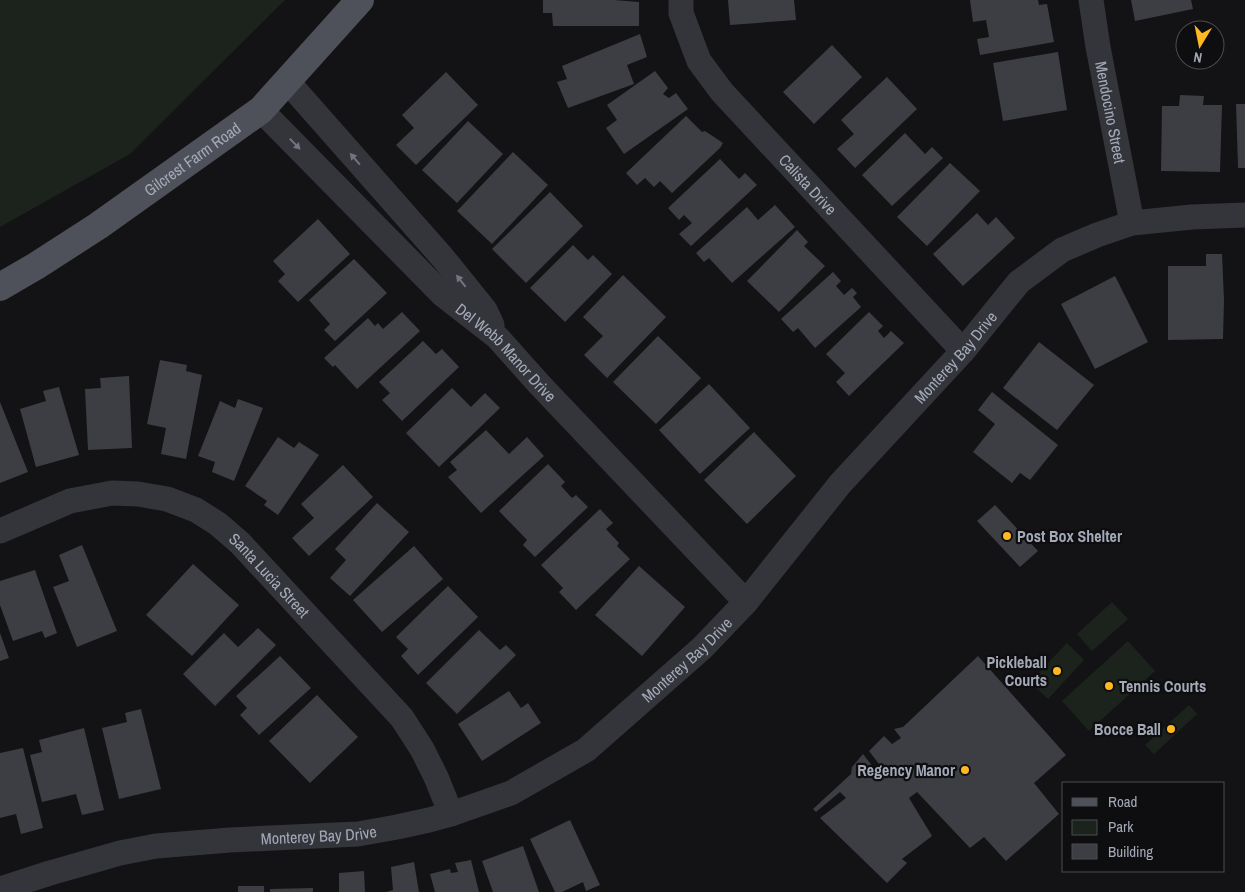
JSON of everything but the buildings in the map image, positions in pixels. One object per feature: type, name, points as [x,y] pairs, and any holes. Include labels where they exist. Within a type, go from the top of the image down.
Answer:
[{"type":"main road","name":"Gilcrest Farm Road","points":[[0,287],[98,226],[261,110],[360,0]]},
{"type":"street","name":"Calista Drive","points":[[681,0],[681,13],[699,61],[722,92],[963,351]]},
{"type":"street","name":"Mendocino Street","points":[[1091,0],[1098,47],[1132,223]]},
{"type":"street","points":[[287,81],[442,258],[484,310],[497,337]]},
{"type":"street","name":"Del Webb Manor Drive","points":[[261,110],[443,295],[497,337],[546,392],[746,602]]},
{"type":"street","name":"Monterey Bay Drive","points":[[0,889],[111,856],[156,846],[230,840],[358,834],[398,827],[451,814],[511,793],[586,750],[702,648],[746,602],[840,484],[963,351],[1019,282],[1062,250],[1132,223],[1192,217],[1245,215]]},
{"type":"street","name":"Santa Lucia Street","points":[[0,531],[70,501],[112,493],[138,494],[167,499],[196,510],[211,519],[240,543],[402,718],[422,749],[451,814]]},
{"type":"green space","points":[[0,0],[285,0],[130,154],[0,227]]},
{"type":"green space","name":"Pickleball Courts","points":[[1112,602],[1128,619],[1092,651],[1077,634]]},
{"type":"green space","name":"Tennis Courts","points":[[1128,641],[1155,671],[1089,731],[1062,701]]},
{"type":"green space","name":"Pickleball Courts","points":[[1067,643],[1084,660],[1048,699],[1030,682]]},
{"type":"green space","name":"Bocce Ball","points":[[1189,705],[1197,714],[1154,754],[1145,745]]},
{"type":"place","name":"Post Box Shelter","points":[[1007,536]]},
{"type":"place","name":"Pickleball Courts","points":[[1057,671]]},
{"type":"place","name":"Tennis Courts","points":[[1109,686]]},
{"type":"place","name":"Bocce Ball","points":[[1171,729]]},
{"type":"place","name":"Regency Manor","points":[[965,770]]}]
